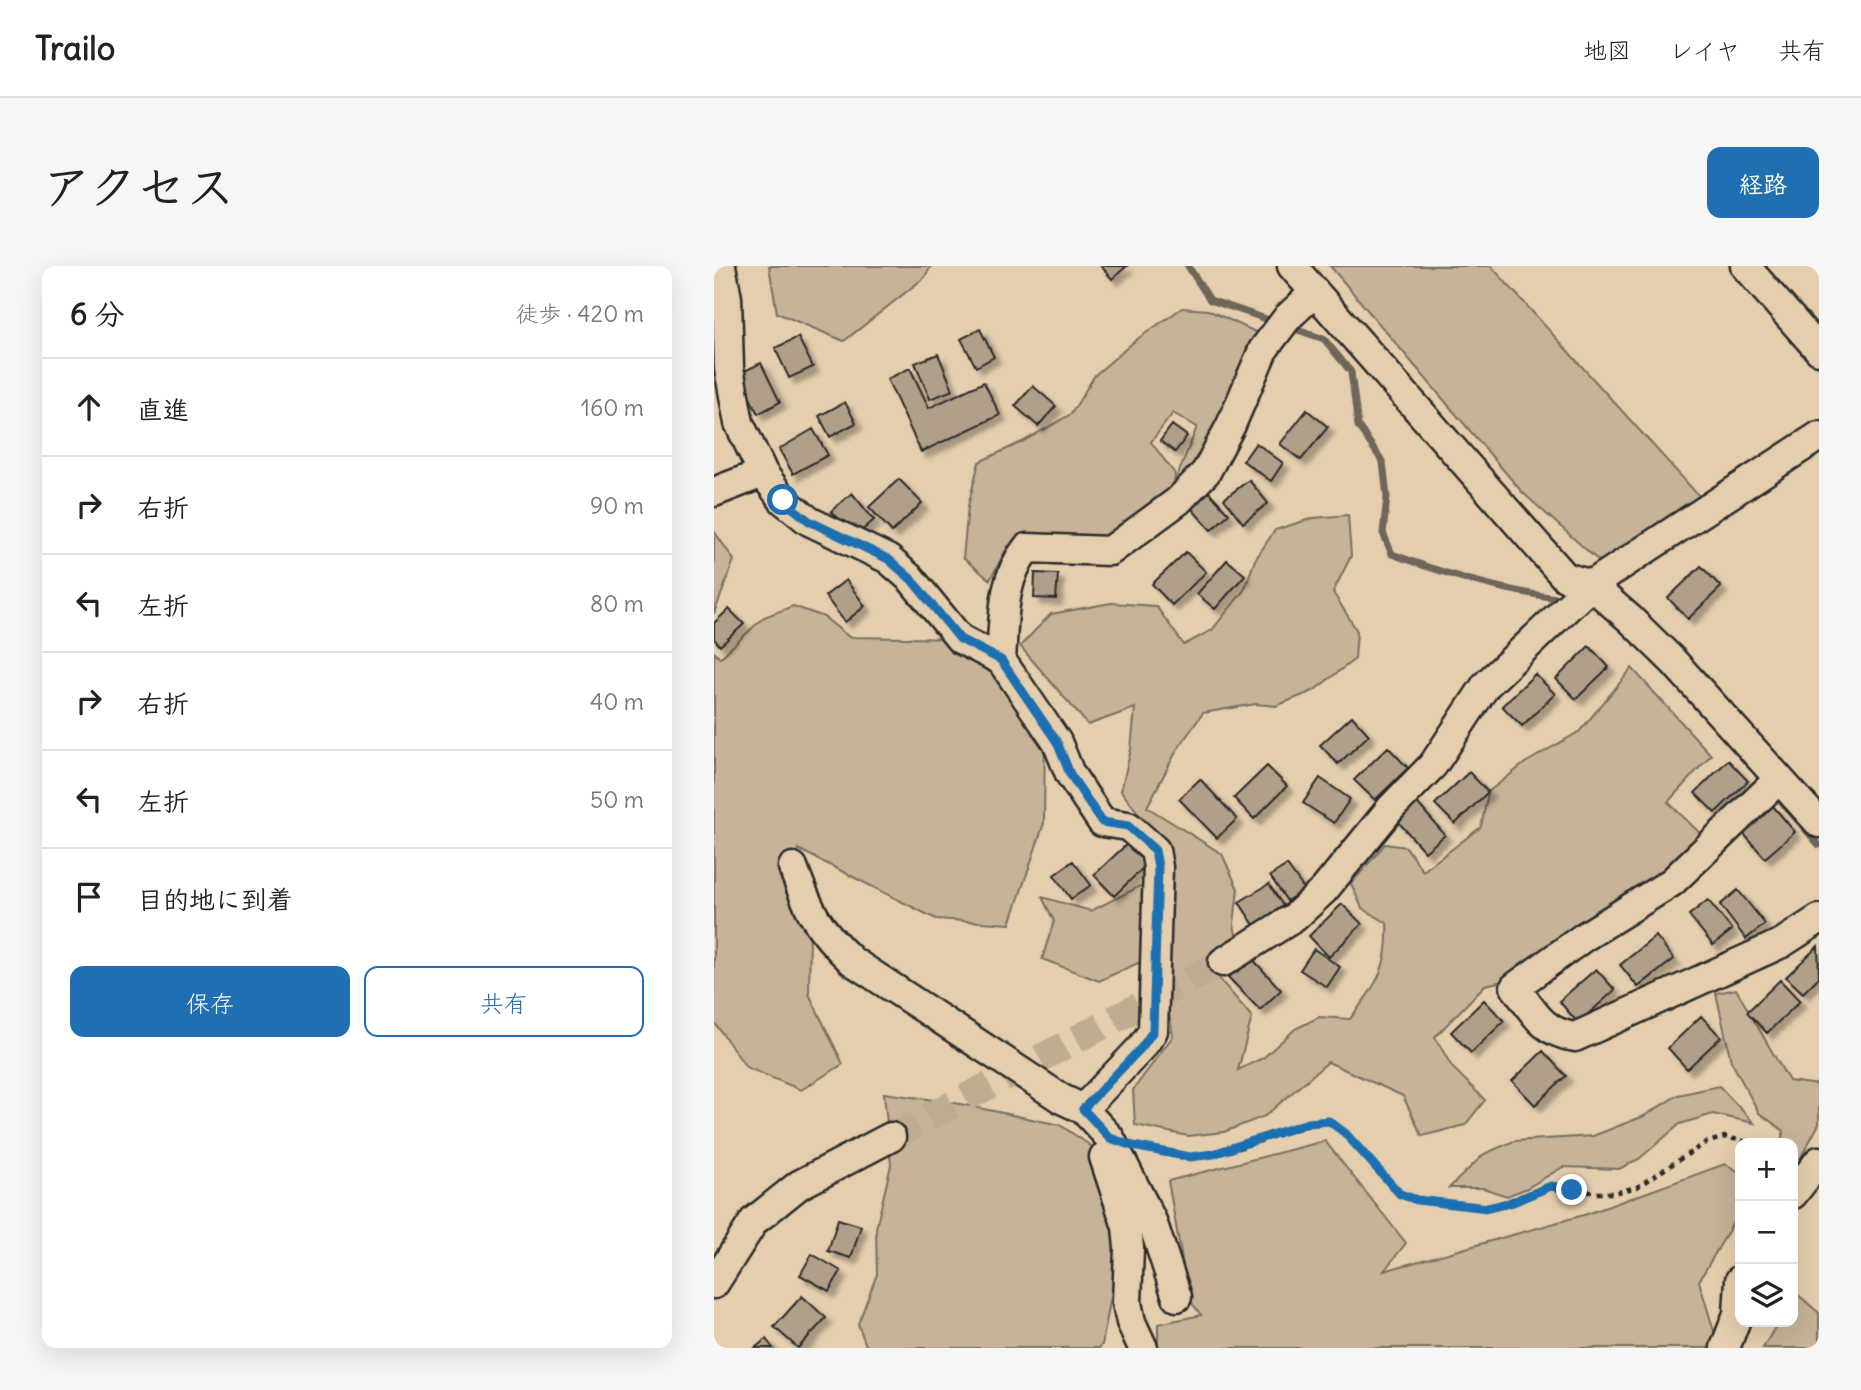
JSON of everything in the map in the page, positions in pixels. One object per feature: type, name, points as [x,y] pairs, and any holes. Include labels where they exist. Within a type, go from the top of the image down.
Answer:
[{"type":"street","points":[[721,266],[727,298],[729,368],[739,423],[763,473],[783,500],[809,521],[888,559],[911,579],[960,639],[1001,660],[1057,742],[1070,774],[1102,822],[1128,826],[1155,850],[1158,867],[1153,1031],[1142,1047],[1083,1109]]},
{"type":"street","points":[[1292,266],[1565,577],[1591,585],[1630,619],[1673,661],[1819,823]]},
{"type":"street","points":[[1745,266],[1819,350]]},
{"type":"street","points":[[1001,660],[1005,594],[1016,562],[1027,548],[1110,551],[1178,501],[1206,472],[1231,425],[1263,351],[1288,317],[1315,292]]},
{"type":"street","points":[[1223,962],[1295,917],[1324,890],[1391,808],[1433,765],[1486,685],[1591,585],[1819,436]]},
{"type":"street","points":[[714,492],[763,473]]},
{"type":"street","points":[[1779,779],[1672,882],[1584,937],[1515,987],[1543,1025],[1559,1035],[1575,1037],[1782,943],[1819,919]]},
{"type":"street","points":[[793,867],[807,907],[828,938],[852,961],[1062,1099],[1083,1109],[1110,1138],[1152,1221],[1177,1297]]},
{"type":"street","points":[[714,1284],[754,1221],[799,1185],[891,1137]]},
{"type":"street","points":[[1110,1138],[1104,1154],[1127,1227],[1127,1303],[1131,1322],[1143,1348]]},
{"type":"street","points":[[1798,1188],[1819,1161]]},
{"type":"street","points":[[1725,1348],[1735,1322]]},
{"type":"path","points":[[1110,1138],[1133,1146],[1190,1157],[1213,1154],[1308,1123],[1329,1121],[1345,1133],[1400,1194],[1417,1200],[1488,1208],[1513,1202],[1551,1186],[1596,1193],[1637,1187],[1705,1143],[1725,1137],[1735,1139]]},
{"type":"shaded area","points":[[769,266],[931,266],[925,277],[844,341],[777,313]]},
{"type":"shaded area","points":[[1330,266],[1491,266],[1699,496],[1602,564],[1522,492]]},
{"type":"shaded area","points":[[1182,308],[1208,310],[1258,333],[1200,470],[1102,542],[1035,537],[1008,546],[990,580],[963,558],[968,506],[979,462],[1022,442],[1071,414],[1095,375],[1136,340]],"holes":[[[1173,413],[1197,427],[1174,484],[1175,474],[1151,442]]]},
{"type":"shaded area","points":[[1348,515],[1351,556],[1333,592],[1357,631],[1355,659],[1313,691],[1276,706],[1256,704],[1203,713],[1177,750],[1147,807],[1222,854],[1238,889],[1234,924],[1239,951],[1217,976],[1252,1017],[1238,1070],[1263,1058],[1295,1029],[1319,1017],[1350,1019],[1374,985],[1386,952],[1387,923],[1362,908],[1351,884],[1385,844],[1406,847],[1423,871],[1481,827],[1488,792],[1525,763],[1580,731],[1632,668],[1711,755],[1668,802],[1712,845],[1657,892],[1614,899],[1639,903],[1532,975],[1485,985],[1435,1037],[1452,1067],[1485,1100],[1465,1125],[1422,1136],[1403,1096],[1328,1062],[1265,1116],[1224,1132],[1188,1136],[1135,1125],[1133,1090],[1173,1036],[1158,954],[1099,981],[1042,959],[1054,921],[1042,897],[1091,911],[1166,873],[1158,838],[1121,791],[1131,749],[1135,708],[1088,725],[1020,646],[1051,614],[1111,603],[1156,606],[1184,645],[1212,630],[1244,590],[1255,560],[1275,530],[1313,518]]},
{"type":"shaded area","points":[[714,531],[734,560],[714,614]]},
{"type":"shaded area","points":[[793,606],[824,617],[849,637],[960,639],[1045,725],[1044,823],[1010,924],[936,919],[798,849],[810,935],[809,994],[843,1064],[801,1090],[746,1067],[714,1022],[714,652],[720,658],[764,617]]},
{"type":"shaded area","points":[[1736,989],[1789,1081],[1819,1085],[1819,1124],[1798,1163],[1798,1138],[1782,1138],[1784,1131],[1759,1113],[1731,1061],[1716,993]]},
{"type":"shaded area","points":[[1719,1086],[1754,1123],[1713,1114],[1680,1124],[1639,1159],[1619,1169],[1563,1167],[1507,1196],[1483,1188],[1449,1188],[1484,1154],[1514,1141],[1593,1136],[1644,1116],[1678,1095]]},
{"type":"shaded area","points":[[884,1093],[955,1103],[1060,1125],[1097,1150],[1120,1248],[1102,1345],[1099,1348],[867,1348],[858,1324],[877,1274],[876,1228],[891,1165]]},
{"type":"shaded area","points":[[1325,1141],[1406,1243],[1384,1271],[1587,1214],[1725,1164],[1735,1169],[1735,1220],[1699,1281],[1719,1348],[1158,1348],[1158,1324],[1201,1315],[1189,1299],[1168,1181]]},
{"type":"shaded area","points":[[1798,1295],[1819,1313],[1819,1348],[1763,1348],[1775,1327],[1798,1327]]},
{"type":"building","points":[[1101,266],[1127,266],[1112,279]]},
{"type":"building","points":[[980,329],[994,357],[976,367],[961,339]]},
{"type":"building","points":[[798,337],[813,367],[789,378],[775,348]]},
{"type":"building","points":[[938,354],[953,390],[930,399],[915,363]]},
{"type":"building","points":[[761,363],[780,402],[758,414],[738,374]]},
{"type":"building","points":[[910,368],[929,408],[984,382],[1000,415],[921,452],[887,379]]},
{"type":"building","points":[[1033,386],[1056,406],[1038,426],[1015,406]]},
{"type":"building","points":[[845,402],[856,423],[830,437],[819,416]]},
{"type":"building","points":[[1307,410],[1328,427],[1301,460],[1280,444]]},
{"type":"building","points":[[1172,425],[1187,436],[1175,452],[1160,441]]},
{"type":"building","points":[[813,429],[828,455],[793,474],[779,449]]},
{"type":"building","points":[[1256,443],[1283,463],[1271,481],[1243,461]]},
{"type":"building","points":[[899,479],[922,503],[892,532],[869,507]]},
{"type":"building","points":[[1249,480],[1268,503],[1243,523],[1224,499]]},
{"type":"building","points":[[1209,492],[1229,514],[1211,530],[1191,508]]},
{"type":"building","points":[[852,493],[874,520],[859,533],[852,525],[847,529],[831,511]]},
{"type":"building","points":[[1186,552],[1206,572],[1172,605],[1152,584]]},
{"type":"building","points":[[1227,560],[1245,575],[1215,609],[1197,594]]},
{"type":"building","points":[[1701,566],[1721,587],[1688,619],[1668,598]]},
{"type":"building","points":[[1035,573],[1058,574],[1056,599],[1034,598]]},
{"type":"building","points":[[846,580],[865,606],[845,622],[825,596]]},
{"type":"building","points":[[729,609],[744,624],[720,646],[714,639],[714,623]]},
{"type":"building","points":[[1589,646],[1609,667],[1576,699],[1556,679]]},
{"type":"building","points":[[1535,674],[1555,694],[1522,726],[1502,706]]},
{"type":"building","points":[[1352,716],[1369,735],[1338,764],[1320,745]]},
{"type":"building","points":[[1388,747],[1408,768],[1375,800],[1354,780]]},
{"type":"building","points":[[1728,760],[1748,781],[1715,813],[1695,793]]},
{"type":"building","points":[[1267,766],[1287,786],[1254,819],[1234,798]]},
{"type":"building","points":[[1469,772],[1488,792],[1455,824],[1435,804]]},
{"type":"building","points":[[1320,778],[1350,799],[1334,823],[1303,803]]},
{"type":"building","points":[[1200,779],[1237,819],[1217,838],[1179,799]]},
{"type":"building","points":[[1413,798],[1445,835],[1425,852],[1393,816]]},
{"type":"building","points":[[1773,806],[1795,832],[1765,858],[1742,832]]},
{"type":"building","points":[[1128,843],[1147,864],[1114,896],[1094,875]]},
{"type":"building","points":[[1073,861],[1091,885],[1071,899],[1054,875]]},
{"type":"building","points":[[1287,865],[1304,889],[1287,901],[1270,876]]},
{"type":"building","points":[[1269,884],[1283,906],[1254,925],[1239,902]]},
{"type":"building","points":[[1738,890],[1765,924],[1746,939],[1720,905]]},
{"type":"building","points":[[1708,900],[1732,930],[1713,945],[1689,915]]},
{"type":"building","points":[[1342,904],[1362,924],[1329,957],[1309,936]]},
{"type":"building","points":[[1656,936],[1674,959],[1638,987],[1620,965]]},
{"type":"building","points":[[1818,946],[1819,977],[1803,993],[1786,977]]},
{"type":"building","points":[[1314,949],[1340,967],[1327,987],[1300,970]]},
{"type":"building","points":[[1248,954],[1281,990],[1260,1010],[1226,975]]},
{"type":"building","points":[[1596,969],[1615,990],[1578,1023],[1559,1001]]},
{"type":"building","points":[[1780,980],[1800,1001],[1767,1033],[1747,1012]]},
{"type":"building","points":[[1484,1000],[1504,1021],[1471,1053],[1451,1032]]},
{"type":"building","points":[[1701,1016],[1721,1037],[1687,1069],[1668,1048]]},
{"type":"building","points":[[1543,1051],[1566,1076],[1535,1105],[1512,1081]]},
{"type":"building","points":[[838,1219],[861,1226],[851,1258],[828,1251]]},
{"type":"building","points":[[812,1254],[841,1271],[829,1291],[800,1275]]},
{"type":"building","points":[[802,1296],[826,1318],[798,1348],[774,1327]]},
{"type":"building","points":[[766,1339],[773,1348],[755,1348]]},
{"type":"waterway","points":[[1188,266],[1210,300],[1275,322]]},
{"type":"waterway","points":[[1289,327],[1324,339],[1351,372],[1358,426],[1383,462],[1387,497],[1383,533],[1392,554],[1476,582],[1563,599]]},
{"type":"waterway","points":[[1778,798],[1819,845]]},
{"type":"tunnel","points":[[891,1137],[1223,962]]},
{"type":"route","points":[[783,500],[809,521],[888,559],[911,579],[960,639],[1001,660],[1057,742],[1070,774],[1102,822],[1128,826],[1155,850],[1158,867],[1153,1031],[1142,1047],[1083,1109],[1110,1138],[1133,1146],[1190,1157],[1213,1154],[1308,1123],[1329,1121],[1345,1133],[1400,1194],[1417,1200],[1488,1208],[1513,1202],[1551,1186],[1572,1190]]}]
